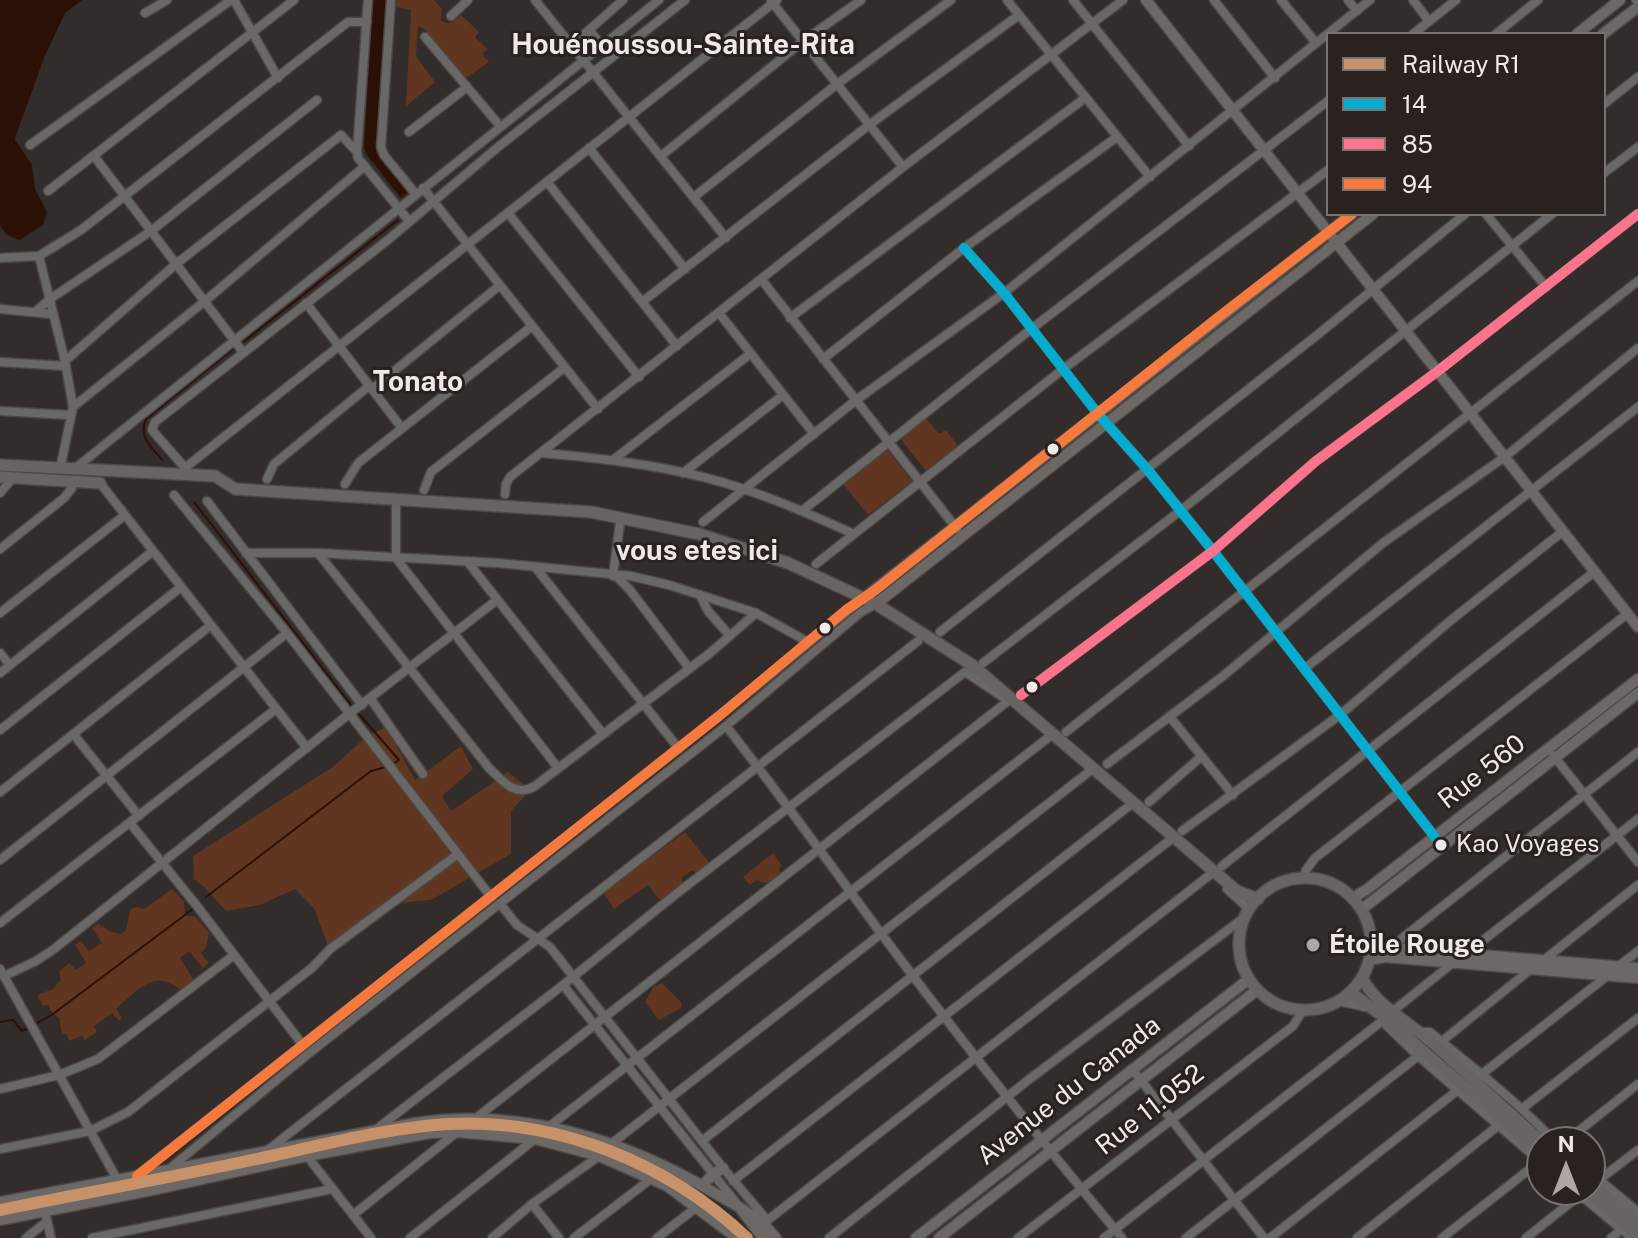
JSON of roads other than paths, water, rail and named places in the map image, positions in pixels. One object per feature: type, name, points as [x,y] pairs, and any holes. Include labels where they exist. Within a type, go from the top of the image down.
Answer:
[{"type":"highway","points":[[0,465],[60,469],[100,483]]},
{"type":"highway","points":[[6,477],[187,471],[215,476],[235,489],[555,508],[621,516],[699,534],[770,556],[876,604],[972,665],[1237,891],[1258,899]]},
{"type":"highway","points":[[1304,879],[1330,883],[1352,898],[1361,910],[1371,943],[1362,978],[1350,992],[1339,1001],[1318,1009],[1303,1010],[1278,1004],[1257,990],[1242,963],[1239,946],[1247,913],[1258,899],[1279,884],[1304,879]]},
{"type":"highway","points":[[1362,978],[1372,993],[1526,1128]]},
{"type":"highway","points":[[1350,992],[1384,1017],[1526,1145]]},
{"type":"highway","points":[[1606,1191],[1638,1222]]},
{"type":"highway","points":[[1599,1206],[1638,1234]]},
{"type":"main road","points":[[1146,0],[1638,627]]},
{"type":"main road","points":[[1580,32],[1620,0]]},
{"type":"main road","points":[[1605,32],[1637,3]]},
{"type":"main road","points":[[876,604],[1224,329],[1332,238],[1350,216]]},
{"type":"main road","points":[[864,598],[1216,319],[1332,238],[1370,216]]},
{"type":"main road","points":[[1216,319],[1224,329]]},
{"type":"main road","name":"Rue 560","points":[[1361,910],[1438,841],[1638,679]]},
{"type":"main road","name":"Rue 560","points":[[1551,752],[1638,693]]},
{"type":"main road","name":"Rue 560","points":[[1352,898],[1438,841]]},
{"type":"main road","points":[[1371,943],[1638,968]]},
{"type":"main road","points":[[1369,960],[1385,957],[1638,978]]},
{"type":"main road","name":"Avenue du Canada","points":[[934,1235],[1040,1140],[1249,979]]},
{"type":"main road","name":"Avenue du Canada","points":[[916,1238],[934,1235],[1051,1153],[1257,990]]},
{"type":"main road","points":[[0,1202],[434,1120],[476,1118],[551,1125],[611,1144],[661,1165],[751,1212],[766,1221],[776,1238]]},
{"type":"main road","points":[[0,1220],[46,1217],[307,1156],[430,1133],[457,1132],[535,1139],[599,1156],[652,1178],[698,1206],[737,1238]]},
{"type":"main road","points":[[702,1186],[718,1171]]},
{"type":"main road","points":[[739,1207],[763,1238]]},
{"type":"street","points":[[145,13],[167,0]]},
{"type":"street","points":[[30,145],[233,0],[278,78]]},
{"type":"street","points":[[48,191],[294,0]]},
{"type":"street","points":[[357,152],[368,0]]},
{"type":"street","points":[[391,0],[381,147],[384,155],[432,203],[598,409]]},
{"type":"street","points":[[451,16],[468,0]]},
{"type":"street","points":[[572,45],[623,0]]},
{"type":"street","points":[[0,549],[64,498],[72,488],[73,476],[233,340],[659,0]]},
{"type":"street","points":[[685,0],[153,424],[152,430],[178,463],[187,471],[773,1],[802,42],[903,167]]},
{"type":"street","points":[[661,156],[802,42],[861,0]]},
{"type":"street","points":[[694,197],[836,85],[951,0]]},
{"type":"street","points":[[1007,0],[1150,177]]},
{"type":"street","points":[[1073,0],[1189,146]]},
{"type":"street","points":[[505,494],[510,477],[903,167],[1123,0]]},
{"type":"street","points":[[1214,0],[1275,78]]},
{"type":"street","points":[[1281,0],[1316,43]]},
{"type":"street","points":[[1348,0],[1357,11]]},
{"type":"street","points":[[1330,32],[1370,0]]},
{"type":"street","points":[[1413,0],[1429,21]]},
{"type":"street","points":[[1415,32],[1456,0]]},
{"type":"street","points":[[1498,32],[1538,0]]},
{"type":"street","points":[[540,2],[726,238]]},
{"type":"street","points":[[642,302],[869,125],[1019,15]]},
{"type":"street","points":[[0,258],[39,256],[81,230],[126,198],[348,22],[367,22]]},
{"type":"street","points":[[589,30],[612,57]]},
{"type":"street","points":[[703,522],[855,401],[1004,293],[1326,35]]},
{"type":"street","points":[[425,37],[500,126]]},
{"type":"street","points":[[1606,102],[1638,77]]},
{"type":"street","points":[[409,132],[467,87]]},
{"type":"street","points":[[790,318],[1085,98]]},
{"type":"street","points":[[35,312],[151,231],[317,100]]},
{"type":"street","points":[[802,511],[1030,330],[1326,103]]},
{"type":"street","points":[[0,362],[65,363],[176,264],[341,135],[409,221]]},
{"type":"street","points":[[823,359],[964,248],[1117,137]]},
{"type":"street","points":[[1606,171],[1638,147]]},
{"type":"street","points":[[589,148],[685,269]]},
{"type":"street","points":[[94,156],[243,352]]},
{"type":"street","points":[[0,411],[71,411],[365,166]]},
{"type":"street","points":[[816,564],[1062,370],[1326,172]]},
{"type":"street","points":[[547,182],[677,346]]},
{"type":"street","points":[[508,213],[639,377]]},
{"type":"street","points":[[1021,695],[1213,551],[1316,461],[1438,371],[1638,214]]},
{"type":"street","points":[[940,632],[1463,216]]},
{"type":"street","points":[[1488,216],[1546,287]]},
{"type":"street","points":[[983,663],[1180,511],[1549,216]]},
{"type":"street","points":[[964,248],[1213,551],[1438,841]]},
{"type":"street","points":[[39,256],[65,363],[71,411],[60,469]]},
{"type":"street","points":[[761,279],[963,536]]},
{"type":"street","points":[[1066,732],[1638,281]]},
{"type":"street","points":[[267,479],[274,464],[499,286]]},
{"type":"street","points":[[306,303],[401,427]]},
{"type":"street","points":[[0,309],[51,314]]},
{"type":"street","points":[[719,313],[814,434]]},
{"type":"street","points":[[345,484],[358,463],[531,327]]},
{"type":"street","points":[[1107,764],[1276,633],[1383,543],[1506,456],[1638,348]]},
{"type":"street","points":[[613,460],[750,354]]},
{"type":"street","points":[[424,490],[431,472],[564,368]]},
{"type":"street","points":[[683,473],[783,395]]},
{"type":"street","points":[[1304,669],[1638,407]]},
{"type":"street","points":[[543,453],[613,460],[683,473],[744,490],[854,534]]},
{"type":"street","points":[[0,493],[6,477]]},
{"type":"street","points":[[100,483],[307,748]]},
{"type":"street","points":[[174,495],[388,760],[491,897]]},
{"type":"street","points":[[207,501],[362,705]]},
{"type":"street","points":[[396,505],[396,558],[558,768]]},
{"type":"street","points":[[0,613],[125,515]]},
{"type":"street","points":[[615,576],[620,523]]},
{"type":"street","points":[[1182,831],[1341,714],[1450,621],[1562,532]]},
{"type":"street","points":[[0,673],[153,551]]},
{"type":"street","points":[[246,553],[318,553],[467,561],[631,576],[756,613],[808,642]]},
{"type":"street","points":[[318,553],[489,768],[514,790],[527,791],[756,613]]},
{"type":"street","points":[[467,561],[566,683],[603,734]]},
{"type":"street","points":[[536,568],[679,749]]},
{"type":"street","points":[[1222,866],[1594,572]]},
{"type":"street","points":[[615,576],[630,590],[689,668]]},
{"type":"street","points":[[0,730],[181,587]]},
{"type":"street","points":[[700,595],[708,611],[730,636]]},
{"type":"street","points":[[137,1176],[679,749],[864,598]]},
{"type":"street","points":[[118,1181],[2,972],[44,956],[497,600]]},
{"type":"street","points":[[168,1170],[308,1054],[501,905],[726,726],[861,612],[876,604]]},
{"type":"street","points":[[1304,879],[1306,870],[1315,858],[1627,614]]},
{"type":"street","points":[[0,792],[211,625]]},
{"type":"street","points":[[0,860],[287,633]]},
{"type":"street","points":[[268,1150],[918,641]]},
{"type":"street","points":[[0,653],[10,665]]},
{"type":"street","points":[[374,1131],[965,672],[1008,701],[1211,874],[1247,913],[1027,1081],[829,1238]]},
{"type":"street","points":[[370,698],[423,774]]},
{"type":"street","points":[[476,1118],[1008,701]]},
{"type":"street","points":[[0,923],[276,709]]},
{"type":"street","points":[[1170,717],[1233,795]]},
{"type":"street","points":[[726,726],[1040,1140],[1083,1187],[1122,1238]]},
{"type":"street","points":[[74,735],[139,816]]},
{"type":"street","points":[[551,1125],[1049,737]]},
{"type":"street","points":[[1551,752],[1638,862]]},
{"type":"street","points":[[1391,947],[1638,752]]},
{"type":"street","points":[[1149,802],[1202,756]]},
{"type":"street","points":[[611,1144],[1090,771]]},
{"type":"street","points":[[702,1141],[1129,806]]},
{"type":"street","points":[[1467,953],[1638,819]]},
{"type":"street","points":[[130,823],[302,1044]]},
{"type":"street","points":[[733,1181],[1170,840]]},
{"type":"street","points":[[0,1149],[90,1131],[128,1112],[313,967],[330,949],[458,854]]},
{"type":"street","points":[[563,985],[660,1106],[718,1171],[733,1181],[766,1221],[1211,874]]},
{"type":"street","points":[[1544,960],[1638,885]]},
{"type":"street","points":[[501,905],[517,925],[550,947],[574,976],[702,1141],[739,1207]]},
{"type":"street","points":[[1619,966],[1638,951]]},
{"type":"street","points":[[0,1089],[59,1075],[98,1059],[234,955]]},
{"type":"street","points":[[1393,1011],[1454,962]]},
{"type":"street","points":[[1441,1042],[1531,969]]},
{"type":"street","points":[[1482,1074],[1607,976]]},
{"type":"street","points":[[1339,1001],[1360,1004],[1382,1021],[1418,1056],[1526,1147]]},
{"type":"street","name":"Rue 11.052","points":[[1018,1238],[1293,1026],[1303,1010]]},
{"type":"street","points":[[1523,1108],[1638,1018]]},
{"type":"street","points":[[1104,1238],[1382,1021]]},
{"type":"street","points":[[1420,1032],[1428,1031],[1523,1108],[1540,1126]]},
{"type":"street","points":[[1186,1238],[1418,1056]]},
{"type":"street","points":[[1132,1069],[1267,1238],[1458,1090]]},
{"type":"street","points":[[1585,1126],[1638,1084]]},
{"type":"street","points":[[1357,1238],[1499,1125]]},
{"type":"street","points":[[353,1215],[457,1132]]},
{"type":"street","points":[[410,1238],[535,1139]]},
{"type":"street","points":[[1606,1173],[1638,1150]]},
{"type":"street","points":[[307,1156],[371,1238]]},
{"type":"street","points":[[492,1238],[532,1204],[599,1156]]},
{"type":"street","points":[[1442,1238],[1526,1171]]},
{"type":"street","points":[[574,1238],[652,1178]]},
{"type":"street","points":[[92,1238],[332,1189]]},
{"type":"street","points":[[1606,1189],[1638,1212]]},
{"type":"street","points":[[532,1204],[559,1238]]},
{"type":"street","points":[[657,1238],[698,1206]]},
{"type":"street","points":[[1526,1238],[1564,1206]]},
{"type":"street","points":[[1596,1206],[1632,1238]]},
{"type":"street","points":[[26,1238],[46,1217]]},
{"type":"street","points":[[46,1217],[51,1238]]},
{"type":"street","points":[[1611,1238],[1622,1229]]},
{"type":"waterway","points":[[242,343],[398,220]]},
{"type":"waterway","points":[[162,460],[145,436],[146,419],[233,349]]},
{"type":"waterway","points":[[194,502],[351,705]]},
{"type":"waterway","points":[[359,714],[399,760],[392,765]]},
{"type":"waterway","points":[[206,897],[371,771],[386,767]]},
{"type":"waterway","points":[[36,1024],[193,909]]},
{"type":"waterway","points":[[0,1022],[13,1020],[22,1031],[28,1028]]},
{"type":"rail line","name":"R1","points":[[0,1210],[376,1133],[448,1124],[489,1124],[570,1138],[646,1167],[716,1211],[747,1238]]},
{"type":"place","name":"Kao Voyages","points":[[1441,845]]},
{"type":"place","name":"Étoile Rouge","points":[[1313,945]]},
{"type":"district","name":"Houénoussou-Sainte-Rita","points":[[683,45]]},
{"type":"district","name":"Tonato","points":[[418,382]]},
{"type":"district","name":"vous etes ici","points":[[697,551]]}]
